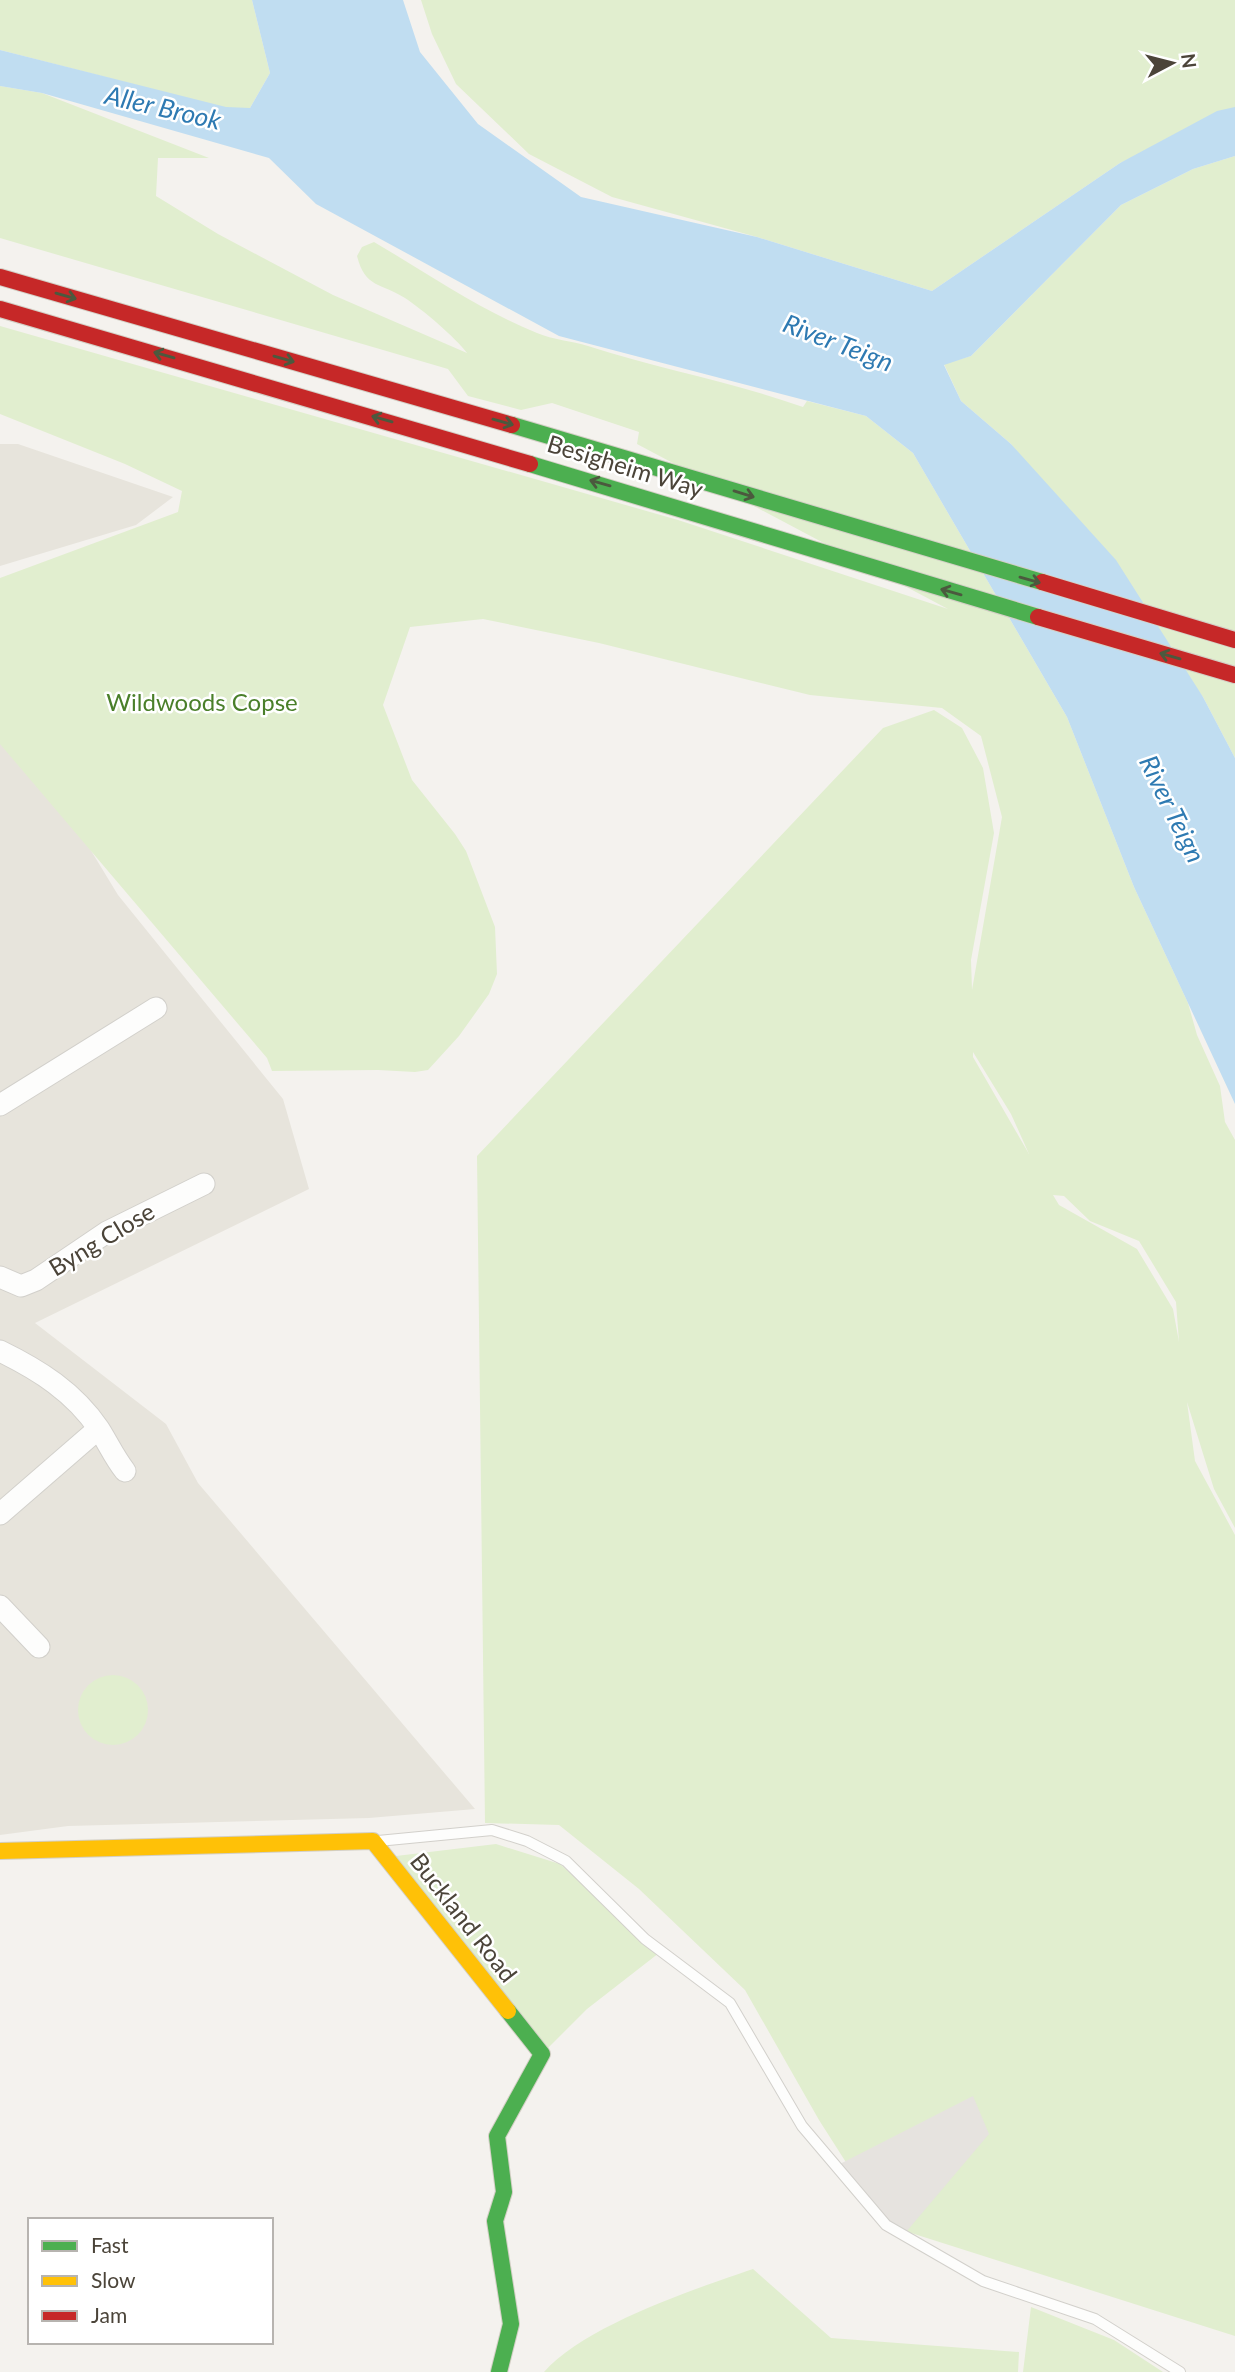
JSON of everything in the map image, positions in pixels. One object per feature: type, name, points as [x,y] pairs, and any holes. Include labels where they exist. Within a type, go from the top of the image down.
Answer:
[{"type":"main road","name":"Besigheim Way","points":[[0,277],[664,469],[847,526],[1235,640]]},
{"type":"main road","name":"Besigheim Way","points":[[0,309],[666,502],[842,559],[1235,675]]},
{"type":"main road","points":[[0,1851],[373,1841]]},
{"type":"main road","name":"Buckland Road","points":[[373,1841],[542,2054],[497,2136],[504,2192],[495,2221],[511,2324],[499,2372]]},
{"type":"street","points":[[0,1105],[156,1008]]},
{"type":"street","name":"Byng Close","points":[[0,1277],[21,1286],[36,1280],[107,1232],[204,1184]]},
{"type":"street","points":[[0,1351],[34,1368],[69,1394],[98,1429],[112,1455],[125,1471]]},
{"type":"street","points":[[0,1514],[98,1429]]},
{"type":"street","points":[[0,1606],[39,1647]]},
{"type":"lane","points":[[373,1841],[492,1830],[527,1841],[566,1861],[645,1939],[730,2003],[802,2126],[886,2225],[984,2281],[1095,2319],[1180,2372]]},
{"type":"shaded area","points":[[0,444],[18,444],[173,497],[136,525],[0,566]]},
{"type":"shaded area","points":[[0,701],[118,895],[283,1099],[309,1189],[35,1323],[166,1424],[198,1483],[475,1809],[369,1818],[68,1826],[0,1835]]},
{"type":"shaded area","points":[[973,2096],[989,2134],[906,2232],[886,2225],[836,2166]]},
{"type":"green space","points":[[0,0],[252,0],[270,73],[250,108],[226,108],[0,50]]},
{"type":"green space","points":[[421,0],[1235,0],[1235,110],[1120,163],[932,291],[757,237],[612,197],[529,154],[456,84],[432,34]]},
{"type":"green space","name":"Wildwoods Copse","points":[[0,86],[42,93],[209,158],[158,158],[156,196],[218,234],[333,295],[467,353],[429,316],[364,274],[357,256],[362,247],[374,242],[474,302],[543,335],[750,390],[803,407],[807,401],[866,416],[913,453],[1067,717],[1134,887],[1188,1003],[1197,1035],[1220,1086],[1225,1122],[1235,1140],[1235,1528],[1214,1489],[1187,1402],[1195,1461],[1235,1535],[1235,2336],[886,2225],[819,2120],[745,1990],[639,1889],[559,1825],[485,1823],[477,1156],[883,728],[934,710],[962,728],[983,768],[994,833],[971,960],[972,990],[1002,817],[981,736],[942,708],[810,695],[599,643],[483,619],[410,627],[383,705],[412,780],[466,851],[495,927],[497,974],[489,994],[459,1036],[428,1070],[272,1071],[267,1058],[0,744],[0,578],[178,512],[182,491],[125,464],[0,414],[0,326],[678,520],[948,609],[637,444],[639,432],[552,403],[521,410],[468,396],[448,369],[0,238]],"holes":[[[973,1052],[1011,1114],[1029,1154],[973,1057]],[[1053,1195],[1064,1196],[1090,1221],[1139,1241],[1176,1302],[1179,1342],[1173,1309],[1137,1249],[1059,1205]]]},
{"type":"green space","points":[[1235,156],[1235,758],[1203,697],[1011,444],[961,401],[944,364],[971,356],[1121,205],[1193,169]]},
{"type":"green space","points":[[113,1675],[138,1685],[148,1710],[138,1735],[113,1745],[88,1735],[78,1710],[88,1685]]},
{"type":"green space","points":[[496,1844],[560,1864],[659,1953],[587,2009],[542,2054],[396,1856]]},
{"type":"green space","points":[[753,2269],[831,2338],[1019,2352],[1018,2372],[544,2372],[586,2339],[613,2324],[671,2298]]},
{"type":"green space","points":[[1031,2307],[1114,2340],[1163,2372],[1023,2372]]},
{"type":"water","points":[[252,0],[403,0],[420,52],[478,124],[581,197],[757,237],[932,291],[1120,163],[1217,111],[1235,107],[1235,156],[1193,169],[1121,205],[971,356],[944,365],[961,401],[1011,444],[1116,560],[1203,697],[1235,758],[1235,1104],[1134,887],[1067,717],[913,453],[866,416],[559,336],[316,204],[269,158],[42,93],[0,86],[0,50],[226,107],[250,108],[270,73]]},
{"type":"traffic: fast","points":[[512,425],[1042,582]]},
{"type":"traffic: fast","points":[[530,464],[1038,617]]},
{"type":"traffic: fast","points":[[499,2372],[511,2324],[495,2221],[504,2192],[497,2136],[542,2054],[508,2011]]},
{"type":"traffic: slow","points":[[0,1851],[373,1841],[508,2011]]},
{"type":"traffic: jam","points":[[0,277],[512,425]]},
{"type":"traffic: jam","points":[[0,309],[530,464]]},
{"type":"traffic: jam","points":[[1042,582],[1235,640]]},
{"type":"traffic: jam","points":[[1038,617],[1235,675]]},
{"type":"water label","name":"Aller Brook","points":[[163,108]]},
{"type":"water label","name":"River Teign","points":[[838,343]]},
{"type":"water label","name":"River Teign","points":[[1172,809]]}]
